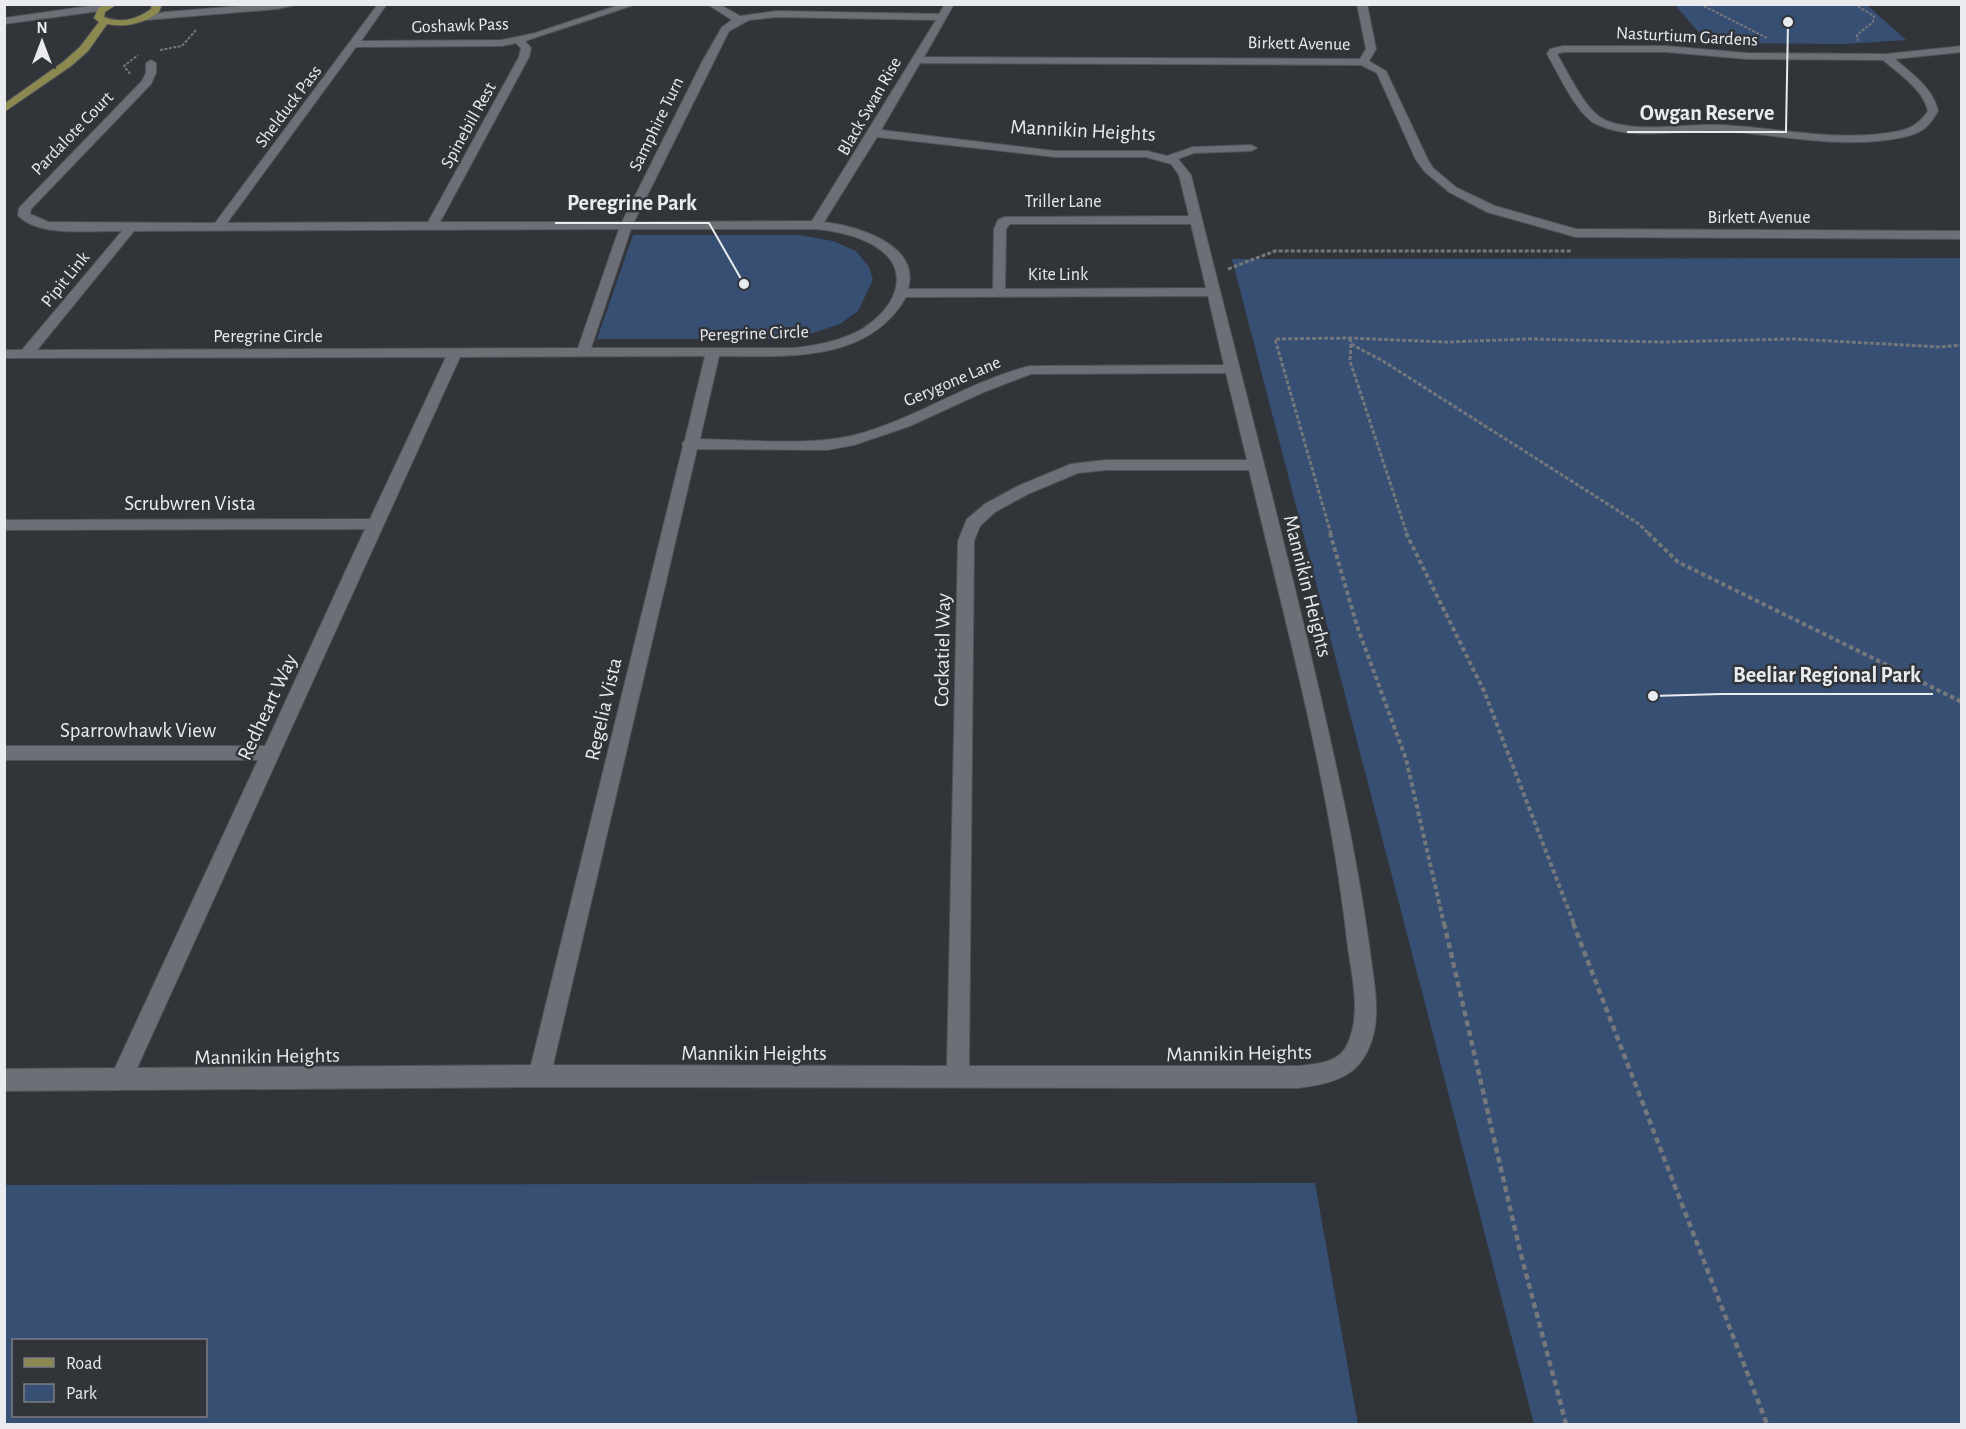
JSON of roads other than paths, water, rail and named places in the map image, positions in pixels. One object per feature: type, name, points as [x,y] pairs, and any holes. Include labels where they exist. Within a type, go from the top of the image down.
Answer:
[{"type":"main road","points":[[4,110],[57,72],[84,49],[156,10],[157,4]]},
{"type":"main road","points":[[102,20],[98,15],[110,6]]},
{"type":"main road","points":[[102,20],[135,20]]},
{"type":"main road","points":[[84,49],[102,20]]},
{"type":"street","points":[[162,4],[201,7],[254,4]]},
{"type":"street","points":[[146,16],[238,12],[296,4]]},
{"type":"street","name":"Shelduck Pass","points":[[218,227],[383,4]]},
{"type":"street","name":"Goshawk Pass","points":[[355,44],[485,44],[519,40],[633,4]]},
{"type":"street","points":[[711,4],[739,20],[759,15],[906,14],[942,16]]},
{"type":"street","points":[[739,4],[759,15]]},
{"type":"street","name":"Black Swan Rise","points":[[816,225],[874,133],[950,4]]},
{"type":"street","points":[[1362,4],[1371,49],[1363,62]]},
{"type":"street","points":[[19,20],[110,6]]},
{"type":"street","points":[[4,21],[102,20]]},
{"type":"street","name":"Samphire Turn","points":[[583,353],[626,226],[725,29],[739,20]]},
{"type":"street","name":"Spinebill Rest","points":[[432,226],[524,57],[526,48],[519,40]]},
{"type":"street","name":"Nasturtium Gardens","points":[[1886,57],[1923,91],[1933,106],[1930,120],[1915,131],[1884,137],[1819,137],[1728,128],[1628,128],[1606,125],[1592,116],[1552,54],[1554,51],[1666,50],[1747,56],[1886,57],[1962,49]]},
{"type":"street","name":"Pardalote Court","points":[[131,227],[37,224],[24,214],[25,208],[147,82],[151,73],[151,57]]},
{"type":"street","name":"Birkett Avenue","points":[[916,60],[1363,62],[1381,71],[1429,170],[1439,180],[1466,197],[1518,218],[1576,232],[1603,234],[1962,235]]},
{"type":"street","name":"Mannikin Heights","points":[[4,1080],[958,1075],[1298,1077],[1324,1074],[1346,1064],[1356,1052],[1364,1032],[1366,1007],[1351,885],[1318,721],[1233,369],[1194,220],[1185,175],[1175,162],[1147,154],[1055,154],[874,133]]},
{"type":"street","points":[[1169,159],[1193,150],[1251,148]]},
{"type":"street","name":"Triller Lane","points":[[1000,286],[1000,229],[1002,224],[1008,220],[1194,220]]},
{"type":"street","points":[[131,227],[816,225],[852,231],[879,243],[898,260],[903,286]]},
{"type":"street","name":"Pipit Link","points":[[26,354],[131,227]]},
{"type":"street","name":"Kite Link","points":[[903,286],[1212,286]]},
{"type":"street","name":"Peregrine Circle","points":[[4,354],[795,352],[833,346],[864,333],[891,312],[903,286]]},
{"type":"street","name":"Regelia Vista","points":[[539,1076],[689,444],[713,353]]},
{"type":"street","name":"Redheart Way","points":[[122,1079],[454,354]]},
{"type":"street","name":"Gerygone Lane","points":[[689,444],[827,445],[847,443],[882,433],[1001,380],[1030,370],[1233,369]]},
{"type":"street","name":"Cockatiel Way","points":[[958,1075],[966,541],[969,532],[981,515],[990,508],[1033,486],[1076,468],[1098,465],[1255,465]]},
{"type":"street","name":"Scrubwren Vista","points":[[4,525],[376,524]]},
{"type":"street","name":"Sparrowhawk View","points":[[4,753],[271,753]]},
{"type":"place","name":"Owgan Reserve","points":[[1788,22]]},
{"type":"place","name":"Peregrine Park","points":[[744,284]]},
{"type":"place","name":"Beeliar Regional Park","points":[[1653,696]]}]
